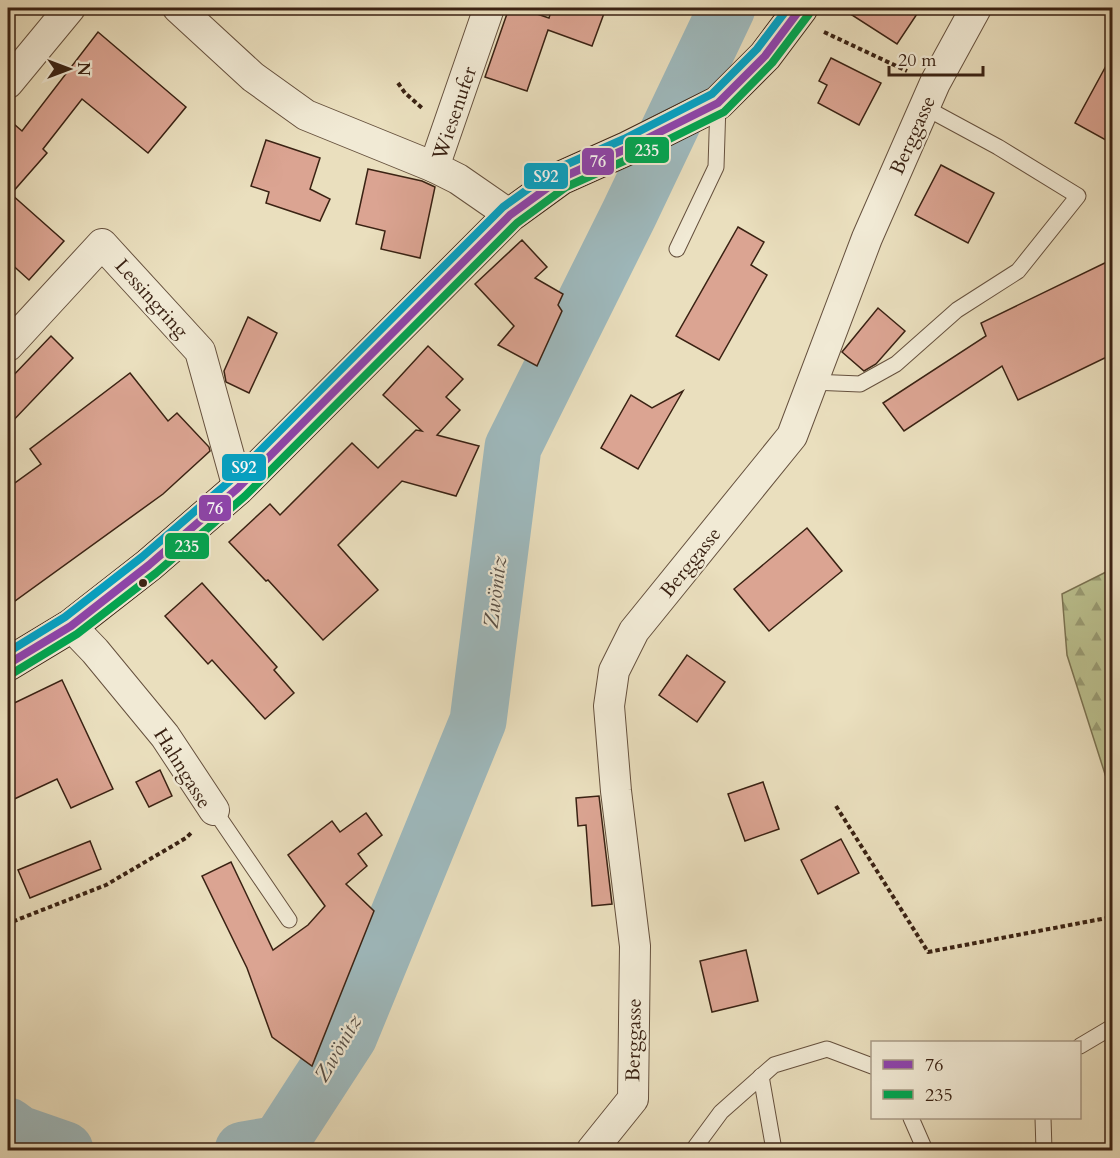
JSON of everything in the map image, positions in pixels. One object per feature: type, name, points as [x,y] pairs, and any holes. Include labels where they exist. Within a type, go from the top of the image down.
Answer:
[{"type":"main road","points":[[8,664],[71,626],[149,565],[238,488],[510,215],[561,177],[628,148],[718,103],[765,56],[798,13]]},
{"type":"street","points":[[8,83],[70,8]]},
{"type":"street","points":[[178,8],[253,77],[306,115],[434,167]]},
{"type":"street","name":"Wiesenufer","points":[[489,8],[434,167],[458,179],[510,215]]},
{"type":"street","name":"Berggasse","points":[[592,1150],[633,1099],[635,946],[616,791],[609,706],[614,671],[634,631],[792,436],[867,238],[924,107],[976,8]]},
{"type":"street","name":"Lessingring","points":[[8,346],[102,244],[200,351],[238,488]]},
{"type":"street","name":"Hahngasse","points":[[71,626],[95,651],[165,736],[214,810]]},
{"type":"lane","points":[[677,249],[716,167],[718,103]]},
{"type":"lane","points":[[812,382],[861,384],[896,364],[957,310],[1017,271],[1078,196],[998,147],[924,107]]},
{"type":"lane","points":[[214,810],[289,920]]},
{"type":"lane","points":[[1081,1045],[1113,1027]]},
{"type":"lane","points":[[693,1150],[721,1112],[774,1065],[827,1049],[871,1065]]},
{"type":"lane","points":[[761,1076],[774,1150]]},
{"type":"lane","points":[[911,1119],[925,1150]]},
{"type":"lane","points":[[1043,1119],[1044,1150]]},
{"type":"path","points":[[798,13],[884,62]]},
{"type":"path","points":[[836,806],[928,952],[1113,917]]},
{"type":"path","name":"Hahngasse","points":[[8,926],[9,923],[105,885],[186,838],[214,810]]},
{"type":"green space","points":[[1112,569],[1112,796],[1067,655],[1062,594]]},
{"type":"building","points":[[509,8],[519,8],[549,18],[552,8],[606,8],[592,46],[548,30],[527,91],[485,77]]},
{"type":"building","points":[[841,8],[921,8],[897,44]]},
{"type":"building","points":[[98,32],[186,107],[148,153],[82,99],[43,149],[47,153],[11,194],[64,241],[29,280],[8,261],[8,119],[22,131]]},
{"type":"building","points":[[1113,53],[1113,144],[1075,123]]},
{"type":"building","points":[[831,58],[881,83],[859,125],[818,103],[827,85],[819,81]]},
{"type":"building","points":[[266,140],[320,158],[310,189],[330,199],[320,221],[266,203],[269,192],[251,186]]},
{"type":"building","points":[[941,165],[994,193],[968,243],[915,215]]},
{"type":"building","points":[[368,169],[422,181],[435,187],[420,258],[381,249],[385,231],[356,224]]},
{"type":"building","points":[[738,227],[764,242],[751,265],[767,275],[719,360],[676,336]]},
{"type":"building","points":[[522,240],[547,267],[535,278],[563,294],[558,305],[562,311],[537,366],[498,345],[514,326],[475,284]]},
{"type":"building","points":[[1113,259],[1113,354],[1018,400],[1002,366],[904,431],[883,403],[986,336],[981,323]]},
{"type":"building","points":[[878,308],[905,331],[876,364],[864,371],[842,352]]},
{"type":"building","points":[[248,317],[277,333],[249,393],[226,382],[224,371]]},
{"type":"building","points":[[51,336],[73,358],[8,426],[8,381]]},
{"type":"building","points":[[428,346],[463,379],[446,397],[460,410],[437,435],[479,446],[456,496],[402,481],[338,545],[378,590],[323,640],[268,580],[266,581],[229,542],[270,504],[280,515],[352,443],[378,468],[416,430],[422,431],[383,395]]},
{"type":"building","points":[[130,373],[168,421],[177,413],[209,447],[210,451],[163,494],[8,606],[8,488],[41,464],[30,449]]},
{"type":"building","points":[[683,391],[638,469],[601,448],[631,395],[652,408]]},
{"type":"building","points":[[807,528],[842,571],[769,631],[734,589]]},
{"type":"building","points":[[202,583],[277,667],[274,670],[294,693],[265,719],[212,660],[208,664],[165,616]]},
{"type":"building","points":[[687,655],[725,682],[697,722],[659,695]]},
{"type":"building","points":[[62,680],[113,789],[71,808],[57,779],[8,802],[8,706]]},
{"type":"building","points":[[160,770],[172,796],[149,807],[136,782]]},
{"type":"building","points":[[763,782],[779,829],[745,841],[728,794]]},
{"type":"building","points":[[599,796],[612,904],[592,906],[586,825],[578,826],[576,798]]},
{"type":"building","points":[[366,813],[382,835],[358,854],[367,866],[346,884],[374,911],[312,1066],[272,1037],[247,968],[202,876],[231,862],[273,950],[308,925],[325,906],[288,855],[332,821],[340,832]]},
{"type":"building","points":[[841,839],[859,873],[818,894],[801,860]]},
{"type":"building","points":[[90,841],[101,869],[30,898],[18,870]]},
{"type":"building","points":[[746,950],[758,1001],[712,1012],[700,961]]},
{"type":"waterway","name":"Zwönitz","points":[[243,1150],[279,1144],[349,1036],[478,721],[513,447],[629,214],[727,8]]},
{"type":"waterway","name":"Zwönitz","points":[[8,1126],[19,1134],[65,1150]]},
{"type":"waterway","name":"Zwönitz","points":[[279,1144],[279,1150]]},
{"type":"transit line","name":"S92","points":[[8,652],[65,617],[142,557],[231,480],[503,207],[556,169],[624,139],[712,94],[757,49],[788,8]]},
{"type":"transit line","name":"76","points":[[8,664],[71,626],[149,565],[238,488],[510,215],[561,178],[628,148],[718,103],[765,56],[801,8]]},
{"type":"transit line","name":"235","points":[[13,673],[77,634],[156,573],[245,496],[517,223],[566,187],[724,112],[772,63],[809,14]]}]
